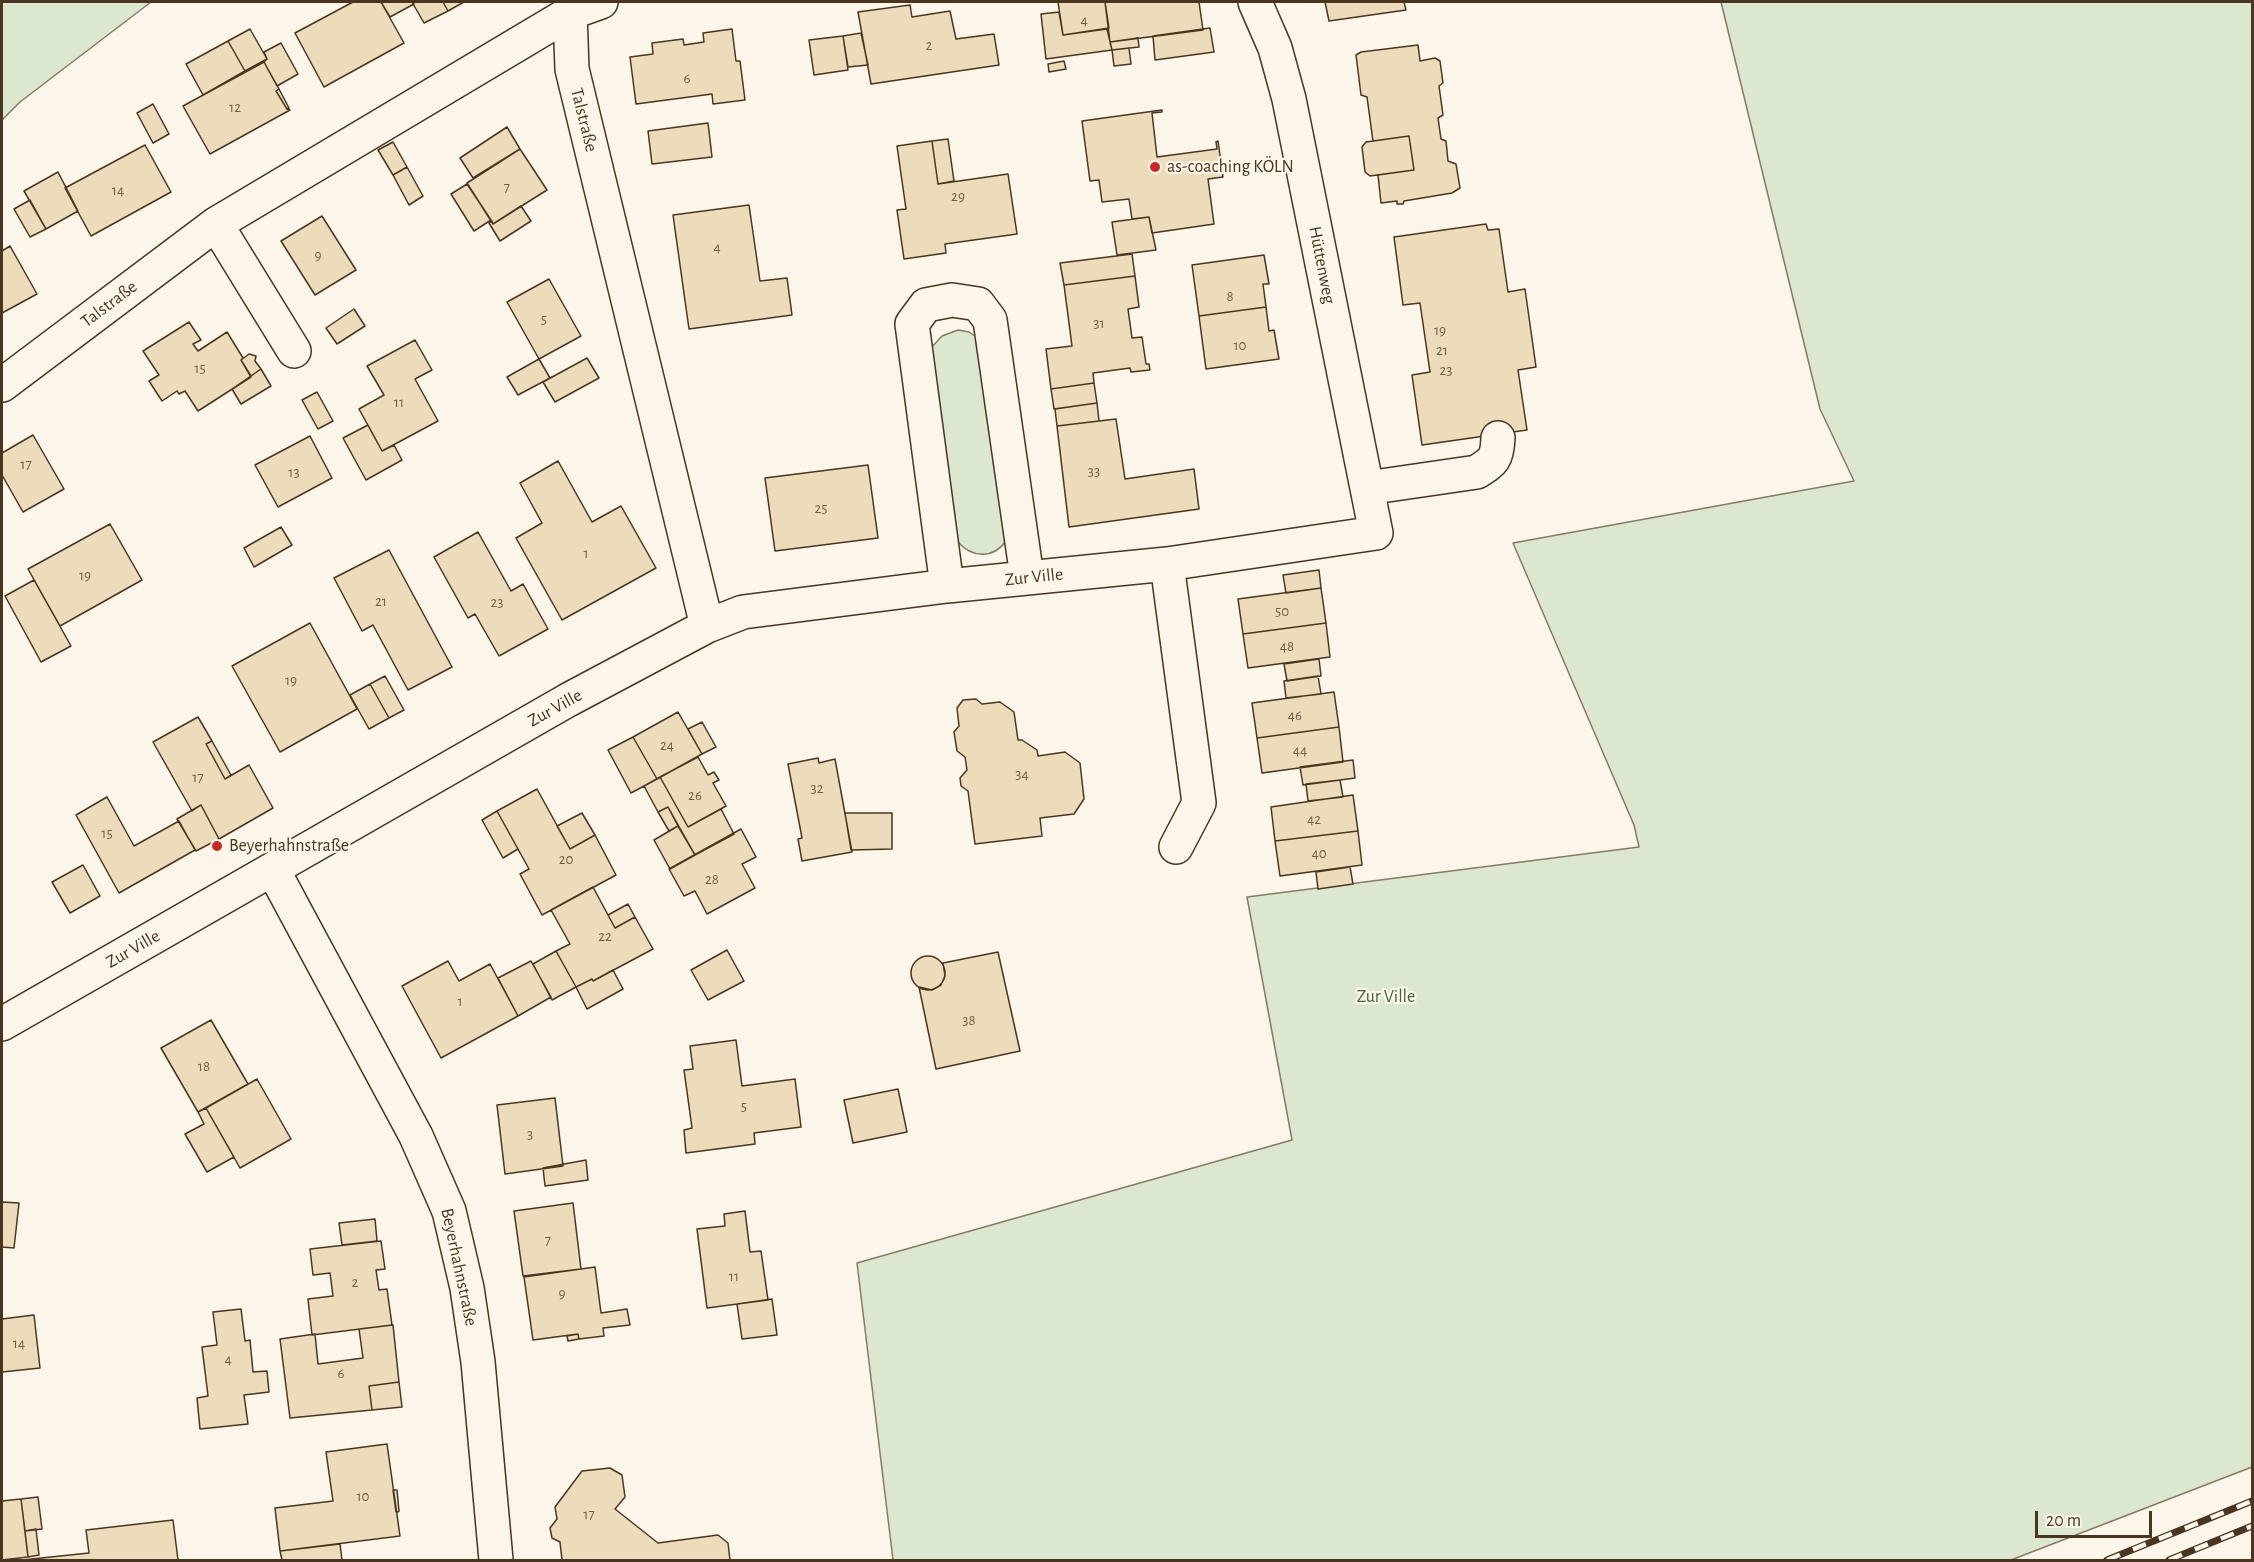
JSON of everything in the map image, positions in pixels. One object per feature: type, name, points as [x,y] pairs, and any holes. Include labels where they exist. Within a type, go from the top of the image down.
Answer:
[{"type":"street","points":[[570,13],[601,2]]},
{"type":"street","name":"Hüttenweg","points":[[1255,2],[1275,48],[1289,99],[1376,533]]},
{"type":"street","name":"Talstraße","points":[[2,385],[216,224],[570,13],[572,69],[707,626]]},
{"type":"street","points":[[216,224],[294,351]]},
{"type":"street","points":[[947,586],[912,324],[926,305],[952,300],[978,304],[990,320],[1027,577]]},
{"type":"street","points":[[1367,488],[1477,472],[1490,464],[1497,454],[1498,438]]},
{"type":"street","name":"Zur Ville","points":[[2,1024],[435,775],[707,626],[743,612],[947,586],[1167,564],[1376,533]]},
{"type":"street","points":[[1167,564],[1198,803],[1176,848]]},
{"type":"street","name":"Beyerhahnstraße","points":[[273,870],[416,1136],[449,1211],[467,1288],[478,1362],[496,1560]]},
{"type":"green space","points":[[2,2],[151,2],[20,102],[2,120]]},
{"type":"green space","points":[[1721,2],[2252,2],[2252,1467],[2011,1560],[893,1560],[857,1263],[1292,1140],[1247,897],[1639,847],[1634,825],[1513,543],[1854,481],[1820,409]]},
{"type":"green space","points":[[958,330],[969,332],[978,338],[1006,541],[995,551],[982,554],[970,551],[958,542],[931,348],[942,336]]},
{"type":"building","points":[[353,2],[381,2],[404,43],[324,87],[295,33]]},
{"type":"building","points":[[381,2],[412,2],[414,4],[390,17]]},
{"type":"building","points":[[412,2],[443,2],[448,11],[424,23]]},
{"type":"building","points":[[443,2],[464,2],[448,11]]},
{"type":"building","points":[[1058,2],[1105,2],[1109,28],[1063,35]]},
{"type":"building","points":[[1105,2],[1199,2],[1203,30],[1110,42]]},
{"type":"building","points":[[1325,2],[1404,2],[1406,10],[1329,21]]},
{"type":"building","points":[[910,5],[912,17],[950,11],[956,39],[994,34],[999,65],[871,84],[858,12]]},
{"type":"building","points":[[1059,12],[1063,35],[1107,29],[1112,50],[1046,59],[1041,14]]},
{"type":"building","points":[[1210,28],[1214,52],[1155,60],[1153,36]]},
{"type":"building","points":[[250,29],[267,59],[245,71],[228,41]]},
{"type":"building","points":[[732,29],[736,61],[740,61],[745,100],[713,104],[712,94],[636,104],[630,57],[653,54],[652,43],[683,39],[684,45],[704,42],[703,33]]},
{"type":"building","points":[[861,33],[868,65],[848,67],[843,36]]},
{"type":"building","points":[[843,36],[848,70],[814,75],[809,40]]},
{"type":"building","points":[[1138,38],[1139,47],[1112,50],[1110,42]]},
{"type":"building","points":[[228,41],[245,71],[203,95],[186,64]]},
{"type":"building","points":[[281,43],[298,74],[277,86],[264,62],[267,59],[264,52]]},
{"type":"building","points":[[1418,45],[1420,61],[1435,58],[1440,61],[1443,83],[1439,86],[1443,115],[1438,118],[1441,139],[1446,141],[1448,161],[1456,164],[1460,188],[1452,193],[1404,201],[1403,204],[1397,204],[1397,201],[1381,203],[1378,175],[1414,170],[1409,136],[1373,141],[1367,97],[1361,95],[1356,55],[1361,52]]},
{"type":"building","points":[[1129,48],[1131,64],[1114,66],[1112,50]]},
{"type":"building","points":[[1064,61],[1066,69],[1049,72],[1048,64]]},
{"type":"building","points":[[264,62],[279,89],[276,91],[287,109],[290,110],[210,154],[183,106]]},
{"type":"building","points":[[279,89],[289,108],[287,109],[276,91]]},
{"type":"building","points":[[153,104],[169,134],[153,143],[137,113]]},
{"type":"building","name":"as-coaching KÖLN","points":[[1162,110],[1162,112],[1152,113],[1157,157],[1217,149],[1216,142],[1218,141],[1223,177],[1208,179],[1214,224],[1152,233],[1149,217],[1132,219],[1129,199],[1102,202],[1099,180],[1090,181],[1082,121]]},
{"type":"building","points":[[708,123],[712,157],[652,164],[648,131]]},
{"type":"building","points":[[507,127],[520,149],[473,178],[460,158]]},
{"type":"building","points":[[1409,136],[1414,170],[1370,176],[1365,172],[1362,147],[1366,142]]},
{"type":"building","points":[[948,139],[954,181],[938,184],[932,141]]},
{"type":"building","points":[[932,141],[938,184],[1008,174],[1017,234],[945,244],[946,253],[904,259],[897,210],[906,209],[897,146]]},
{"type":"building","points":[[393,142],[407,167],[393,175],[378,150]]},
{"type":"building","points":[[145,145],[171,192],[91,236],[65,188]]},
{"type":"building","points":[[520,149],[547,190],[493,224],[467,183]]},
{"type":"building","points":[[407,167],[423,196],[409,205],[393,175]]},
{"type":"building","points":[[58,172],[78,211],[46,229],[24,191]]},
{"type":"building","points":[[467,184],[491,220],[474,231],[451,194]]},
{"type":"building","points":[[30,200],[46,229],[30,237],[14,209]]},
{"type":"building","points":[[749,205],[760,281],[787,278],[792,315],[689,329],[673,215]]},
{"type":"building","points":[[521,206],[531,221],[500,241],[489,223],[492,221],[493,224]]},
{"type":"building","points":[[322,216],[356,270],[315,295],[281,241]]},
{"type":"building","points":[[1149,217],[1156,250],[1117,255],[1112,222]]},
{"type":"building","points":[[1486,224],[1488,230],[1499,229],[1508,292],[1525,289],[1536,367],[1518,370],[1527,430],[1422,445],[1412,375],[1430,372],[1420,303],[1403,305],[1394,237]]},
{"type":"building","points":[[10,246],[37,294],[2,313],[2,251]]},
{"type":"building","points":[[1132,254],[1135,276],[1064,285],[1060,263]]},
{"type":"building","points":[[1264,255],[1269,284],[1263,284],[1266,307],[1199,316],[1192,265]]},
{"type":"building","points":[[1135,276],[1139,307],[1128,309],[1132,338],[1142,337],[1146,364],[1149,364],[1150,370],[1131,372],[1130,368],[1093,373],[1094,383],[1051,389],[1046,349],[1072,346],[1064,285]]},
{"type":"building","points":[[549,279],[581,336],[539,359],[507,302]]},
{"type":"building","points":[[1266,307],[1269,331],[1274,330],[1279,359],[1206,369],[1199,316]]},
{"type":"building","points":[[354,309],[365,326],[337,344],[326,328]]},
{"type":"building","points":[[189,322],[201,340],[193,344],[198,351],[227,332],[243,358],[241,360],[251,377],[198,411],[185,391],[179,394],[177,391],[162,401],[149,381],[159,375],[143,351]]},
{"type":"building","points":[[415,340],[432,370],[415,379],[438,421],[382,451],[359,409],[384,395],[367,366]]},
{"type":"building","points":[[249,354],[256,356],[255,361],[261,369],[251,376],[241,360]]},
{"type":"building","points":[[587,358],[599,378],[555,402],[543,382]]},
{"type":"building","points":[[539,359],[550,378],[518,395],[507,377]]},
{"type":"building","points":[[261,369],[271,386],[241,404],[232,389]]},
{"type":"building","points":[[1094,383],[1097,403],[1054,409],[1051,389]]},
{"type":"building","points":[[317,392],[333,421],[318,429],[302,400]]},
{"type":"building","points":[[1097,403],[1099,421],[1057,426],[1055,409]]},
{"type":"building","points":[[1116,419],[1125,479],[1194,469],[1199,509],[1069,527],[1057,426]]},
{"type":"building","points":[[368,425],[382,451],[394,445],[402,460],[366,480],[343,438]]},
{"type":"building","points":[[33,435],[64,489],[23,512],[2,475],[2,453]]},
{"type":"building","points":[[310,436],[332,478],[278,507],[255,465]]},
{"type":"building","points":[[558,461],[592,522],[621,506],[656,568],[562,620],[516,538],[542,523],[520,483]]},
{"type":"building","points":[[868,465],[878,538],[775,551],[765,478]]},
{"type":"building","points":[[110,524],[142,580],[60,626],[28,569]]},
{"type":"building","points":[[281,527],[292,545],[254,567],[244,548]]},
{"type":"building","points":[[478,532],[511,591],[523,584],[548,629],[499,656],[475,614],[468,618],[434,557]]},
{"type":"building","points":[[389,550],[452,667],[408,690],[373,625],[362,631],[334,578]]},
{"type":"building","points":[[1319,570],[1321,588],[1286,593],[1283,575]]},
{"type":"building","points":[[34,580],[71,646],[41,662],[5,596]]},
{"type":"building","points":[[1321,588],[1326,623],[1243,634],[1238,599]]},
{"type":"building","points":[[310,623],[357,709],[280,752],[232,666]]},
{"type":"building","points":[[1326,623],[1330,657],[1248,668],[1243,634]]},
{"type":"building","points":[[1319,659],[1321,676],[1287,681],[1284,664]]},
{"type":"building","points":[[385,676],[404,710],[389,718],[370,684]]},
{"type":"building","points":[[1318,676],[1321,694],[1286,698],[1284,681]]},
{"type":"building","points":[[370,684],[389,718],[369,729],[350,695]]},
{"type":"building","points":[[1334,692],[1339,727],[1257,738],[1252,703]]},
{"type":"building","points":[[976,699],[982,704],[1000,702],[1014,712],[1018,740],[1022,740],[1037,750],[1038,756],[1065,752],[1080,763],[1084,799],[1074,814],[1040,818],[1042,836],[975,844],[968,791],[961,786],[960,778],[967,770],[965,757],[957,751],[954,732],[959,726],[957,708],[963,700]]},
{"type":"building","points":[[678,712],[702,754],[657,779],[633,737]]},
{"type":"building","points":[[198,717],[212,741],[206,744],[225,779],[249,765],[273,808],[219,839],[201,805],[192,811],[153,742]]},
{"type":"building","points":[[702,722],[716,747],[702,754],[688,729]]},
{"type":"building","points":[[1339,727],[1343,762],[1262,773],[1257,738]]},
{"type":"building","points":[[633,737],[657,779],[631,793],[608,750]]},
{"type":"building","points":[[212,741],[231,775],[225,779],[206,744]]},
{"type":"building","points":[[698,757],[708,775],[714,772],[719,780],[713,783],[726,806],[688,827],[660,777]]},
{"type":"building","points":[[818,758],[819,763],[835,759],[852,852],[802,861],[798,839],[802,838],[788,764]]},
{"type":"building","points":[[1353,760],[1355,778],[1303,785],[1300,767]]},
{"type":"building","points":[[660,777],[688,827],[721,809],[734,834],[695,855],[668,807],[658,812],[644,786]]},
{"type":"building","points":[[1340,780],[1343,797],[1308,801],[1306,784]]},
{"type":"building","points":[[537,789],[570,849],[595,835],[616,875],[542,915],[520,874],[529,869],[497,811]]},
{"type":"building","points":[[1353,795],[1358,831],[1275,841],[1271,807]]},
{"type":"building","points":[[107,797],[134,846],[179,821],[195,850],[119,893],[76,815]]},
{"type":"building","points":[[201,805],[219,839],[196,851],[177,819]]},
{"type":"building","points":[[668,807],[678,826],[669,831],[658,812]]},
{"type":"building","points":[[497,811],[518,849],[503,858],[482,820]]},
{"type":"building","points":[[582,813],[595,835],[570,849],[557,826]]},
{"type":"building","points":[[845,813],[892,813],[892,849],[851,850]]},
{"type":"building","points":[[678,826],[695,855],[670,869],[654,840]]},
{"type":"building","points":[[741,829],[756,857],[742,864],[755,888],[707,914],[695,891],[684,896],[669,869]]},
{"type":"building","points":[[1358,831],[1362,865],[1280,876],[1275,841]]},
{"type":"building","points":[[83,865],[100,896],[70,913],[52,882]]},
{"type":"building","points":[[1350,867],[1353,884],[1318,889],[1316,872]]},
{"type":"building","points":[[593,887],[615,928],[635,917],[653,949],[593,981],[592,979],[576,987],[556,951],[570,944],[551,910]]},
{"type":"building","points":[[628,904],[635,917],[615,928],[608,915]]},
{"type":"building","points":[[727,950],[744,981],[708,1000],[691,970]]},
{"type":"building","points":[[556,951],[576,987],[552,1000],[533,964]]},
{"type":"building","points":[[998,952],[1020,1051],[936,1069],[919,987],[932,990],[941,985],[945,976],[943,963]]},
{"type":"building","points":[[928,956],[940,961],[945,973],[940,985],[928,990],[916,985],[911,973],[916,961]]},
{"type":"building","points":[[448,961],[459,981],[490,964],[518,1016],[441,1058],[402,986]]},
{"type":"building","points":[[531,961],[551,997],[518,1016],[498,978]]},
{"type":"building","points":[[613,970],[623,989],[587,1009],[576,987]]},
{"type":"building","points":[[211,1020],[248,1084],[198,1112],[161,1048]]},
{"type":"building","points":[[736,1040],[742,1086],[795,1079],[801,1127],[754,1133],[755,1144],[686,1153],[684,1130],[692,1128],[684,1070],[693,1069],[690,1046]]},
{"type":"building","points":[[257,1079],[291,1139],[240,1168],[206,1108]]},
{"type":"building","points":[[898,1089],[907,1132],[853,1143],[844,1100]]},
{"type":"building","points":[[555,1098],[563,1166],[505,1174],[497,1105]]},
{"type":"building","points":[[206,1108],[234,1157],[207,1172],[185,1134],[204,1124],[198,1112]]},
{"type":"building","points":[[586,1160],[588,1180],[545,1186],[543,1168]]},
{"type":"building","points":[[2,1202],[19,1203],[14,1248],[2,1247]]},
{"type":"building","points":[[573,1203],[581,1269],[523,1276],[514,1211]]},
{"type":"building","points":[[745,1211],[750,1252],[761,1251],[768,1300],[707,1308],[697,1229],[725,1226],[724,1214]]},
{"type":"building","points":[[375,1219],[377,1241],[342,1245],[339,1223]]},
{"type":"building","points":[[381,1241],[385,1269],[376,1270],[379,1290],[387,1289],[392,1325],[312,1335],[308,1299],[333,1296],[330,1273],[313,1275],[310,1249]]},
{"type":"building","points":[[595,1267],[601,1313],[627,1309],[630,1325],[603,1328],[604,1336],[579,1339],[578,1334],[533,1340],[524,1277]]},
{"type":"building","points":[[772,1299],[777,1335],[742,1339],[737,1304]]},
{"type":"building","points":[[241,1309],[245,1341],[250,1340],[253,1372],[267,1371],[269,1392],[244,1395],[248,1424],[200,1429],[197,1398],[208,1396],[202,1347],[217,1345],[213,1312]]},
{"type":"building","points":[[34,1315],[40,1368],[2,1372],[2,1319]]},
{"type":"building","points":[[393,1325],[399,1382],[369,1386],[372,1410],[290,1418],[280,1339],[315,1334],[318,1364],[363,1358],[359,1329]]},
{"type":"building","points":[[578,1334],[579,1339],[568,1341],[567,1336]]},
{"type":"building","points":[[399,1382],[402,1407],[372,1410],[369,1386]]},
{"type":"building","points":[[387,1444],[400,1536],[280,1551],[275,1508],[333,1501],[326,1452]]},
{"type":"building","points":[[610,1468],[622,1475],[625,1497],[615,1509],[658,1543],[718,1535],[728,1543],[730,1560],[562,1560],[560,1542],[552,1538],[550,1528],[557,1519],[555,1507],[582,1471]]},
{"type":"building","points":[[393,1490],[397,1490],[398,1512],[396,1512]]},
{"type":"building","points":[[38,1497],[42,1529],[25,1531],[21,1499]]},
{"type":"building","points":[[21,1499],[28,1557],[2,1560],[2,1501]]},
{"type":"building","points":[[173,1520],[178,1560],[22,1560],[89,1553],[86,1530]]},
{"type":"building","points":[[36,1529],[39,1555],[28,1557],[25,1531]]},
{"type":"building","points":[[340,1544],[342,1560],[282,1560],[280,1551]]},
{"type":"railway","points":[[2107,1560],[2252,1501]]},
{"type":"railway","points":[[2169,1560],[2252,1526]]},
{"type":"place","name":"as-coaching KÖLN","points":[[1155,167]]},
{"type":"place","name":"Beyerhahnstraße","points":[[217,846]]}]
